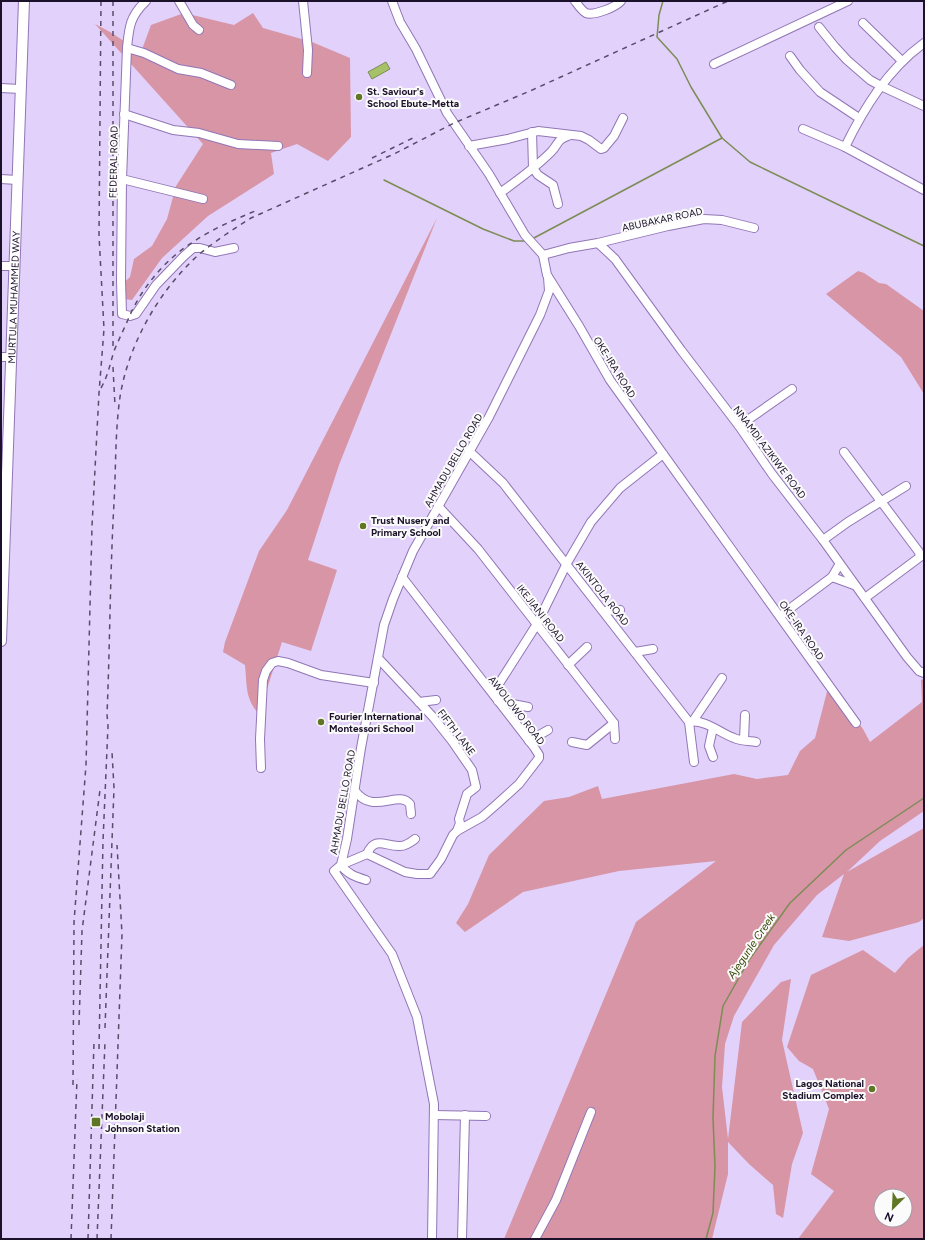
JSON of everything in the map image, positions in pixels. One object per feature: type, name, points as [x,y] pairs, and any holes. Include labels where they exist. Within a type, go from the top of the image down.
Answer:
[{"type":"main road","name":"MURTULA MUHAMMED WAY","points":[[1,641],[6,357],[15,266],[24,1]]},
{"type":"street","name":"FEDERAL ROAD","points":[[146,1],[133,17],[129,28],[127,48],[120,281],[122,314],[130,316],[136,314],[156,284],[182,257],[193,248],[200,248],[215,252],[234,248]]},
{"type":"street","points":[[179,1],[191,21],[199,30]]},
{"type":"street","points":[[303,1],[308,50],[307,73]]},
{"type":"street","name":"OKE-IRA ROAD","points":[[392,1],[400,22],[416,49],[447,113],[468,146],[489,174],[525,235],[543,255],[547,275],[579,326],[610,380],[856,723]]},
{"type":"street","points":[[575,1],[584,12],[590,14],[610,8],[621,1]]},
{"type":"street","points":[[714,64],[848,1]]},
{"type":"street","points":[[863,23],[902,61]]},
{"type":"street","points":[[819,27],[847,60],[870,80],[924,106]]},
{"type":"street","points":[[845,147],[859,118],[881,86],[902,61],[924,43]]},
{"type":"street","points":[[127,48],[144,53],[178,69],[201,73],[231,85]]},
{"type":"street","points":[[790,56],[800,70],[820,92],[840,107],[859,118]]},
{"type":"street","points":[[1,88],[20,89]]},
{"type":"street","points":[[124,114],[173,130],[199,133],[238,144],[278,146]]},
{"type":"street","points":[[468,146],[508,139],[538,130],[581,136],[601,149],[604,148],[614,136],[623,118]]},
{"type":"street","points":[[803,128],[845,147],[924,190]]},
{"type":"street","points":[[532,132],[533,168],[538,175],[553,185],[558,204]]},
{"type":"street","points":[[500,193],[523,177],[553,151],[560,139],[569,135]]},
{"type":"street","points":[[1,179],[17,180]]},
{"type":"street","points":[[122,180],[203,199]]},
{"type":"street","name":"ABUBAKAR ROAD","points":[[598,243],[704,219],[722,220],[754,228]]},
{"type":"street","points":[[543,255],[569,248],[598,243]]},
{"type":"street","name":"NNAMDI AZIKIWE ROAD","points":[[598,243],[615,259],[680,350],[823,540],[907,657],[919,671],[924,673]]},
{"type":"street","points":[[1,266],[15,266]]},
{"type":"street","name":"AHMADU BELLO ROAD","points":[[366,880],[349,874],[341,865],[347,839],[361,748],[384,625],[413,551],[489,417],[540,315],[549,291],[547,275]]},
{"type":"street","points":[[738,426],[792,390]]},
{"type":"street","name":"AKINTOLA ROAD","points":[[469,451],[503,483],[691,721]]},
{"type":"street","points":[[844,452],[919,552],[920,557],[864,598]]},
{"type":"street","points":[[493,693],[537,624],[567,564],[591,522],[620,488],[663,454]]},
{"type":"street","points":[[823,540],[906,486]]},
{"type":"street","name":"IKEJIANI ROAD","points":[[438,506],[478,549],[614,723]]},
{"type":"street","points":[[780,616],[832,577],[840,564]]},
{"type":"street","name":"AWOLOWO ROAD","points":[[367,854],[404,872],[430,874],[441,859],[453,835],[457,831],[482,817],[498,804],[519,784],[538,761],[539,755],[493,693],[402,577]]},
{"type":"street","points":[[832,577],[854,585]]},
{"type":"street","points":[[604,611],[620,610]]},
{"type":"street","points":[[568,665],[587,647]]},
{"type":"street","points":[[635,652],[653,649]]},
{"type":"street","name":"FIFTH LANE","points":[[378,658],[419,702],[452,741],[472,770],[476,787],[467,794],[457,831]]},
{"type":"street","points":[[261,768],[260,739],[263,680],[266,671],[272,663],[278,661],[321,675],[374,683]]},
{"type":"street","points":[[694,762],[691,721],[722,678]]},
{"type":"street","points":[[419,702],[436,700]]},
{"type":"street","points":[[498,701],[528,707]]},
{"type":"street","points":[[744,740],[745,715]]},
{"type":"street","points":[[691,721],[713,728],[735,739],[756,742]]},
{"type":"street","points":[[614,723],[615,739]]},
{"type":"street","points":[[572,742],[587,745],[614,723]]},
{"type":"street","points":[[713,728],[709,746],[713,757]]},
{"type":"street","points":[[529,741],[548,730]]},
{"type":"street","points":[[355,791],[359,796],[371,802],[404,799],[410,804],[411,814]]},
{"type":"street","points":[[415,839],[400,846],[377,843],[370,848],[367,854],[341,865],[334,871],[389,948],[417,1017],[433,1092],[432,1239]]},
{"type":"street","points":[[535,1239],[556,1200],[591,1112]]},
{"type":"street","points":[[434,1115],[486,1116]]},
{"type":"street","points":[[462,1239],[465,1115]]},
{"type":"shaded area","points":[[184,13],[234,25],[253,13],[263,28],[312,42],[350,58],[351,137],[328,161],[297,144],[271,153],[274,174],[208,216],[162,258],[132,300],[124,299],[118,288],[130,277],[134,259],[152,246],[167,219],[176,186],[203,144],[95,24],[141,52],[151,25]]},
{"type":"shaded area","points":[[386,62],[390,69],[372,79],[368,72]]},
{"type":"shaded area","points":[[437,218],[339,465],[308,560],[337,570],[311,651],[282,642],[259,714],[251,703],[249,697],[245,665],[223,652],[225,642],[259,551],[287,510]]},
{"type":"shaded area","points":[[858,271],[864,273],[879,283],[886,284],[924,311],[924,394],[901,357],[826,294]]},
{"type":"shaded area","points":[[924,679],[924,811],[880,841],[847,872],[924,828],[924,918],[919,922],[849,941],[822,937],[844,874],[817,895],[774,945],[734,1016],[725,1044],[722,1087],[728,1139],[742,1022],[781,982],[791,979],[782,1040],[803,1133],[792,1164],[783,1218],[776,1214],[773,1185],[749,1164],[728,1142],[728,1174],[712,1239],[504,1239],[636,922],[716,861],[619,871],[523,892],[465,932],[456,923],[468,904],[489,855],[544,801],[569,797],[598,786],[602,799],[734,774],[757,779],[788,775],[800,751],[815,738],[829,684],[863,729],[870,742],[922,702],[921,680]]},
{"type":"shaded area","name":"Lagos National Stadium Complex","points":[[924,945],[924,1239],[798,1239],[834,1191],[811,1174],[829,1109],[813,1069],[799,1061],[787,1047],[811,975],[863,950],[895,973],[908,958]]},
{"type":"waterway","points":[[663,1],[659,15],[657,37],[677,59],[691,87],[722,138],[750,162],[924,246]]},
{"type":"waterway","points":[[532,239],[722,138]]},
{"type":"waterway","points":[[384,180],[483,229],[514,241],[526,241]]},
{"type":"waterway","name":"Ajegunle Creek","points":[[706,1239],[713,1213],[715,1166],[713,1118],[715,1056],[723,1006],[749,960],[790,903],[846,850],[924,798]]},
{"type":"railway","points":[[73,1085],[74,922],[86,765],[92,526],[104,329],[99,235],[101,1]]},
{"type":"railway","points":[[113,1],[113,349]]},
{"type":"railway","points":[[99,1049],[103,841],[117,423],[124,378],[137,340],[146,322],[168,288],[195,258],[215,242],[251,218],[394,154],[454,123],[530,91],[728,1]]},
{"type":"railway","points":[[372,158],[417,136]]},
{"type":"railway","points":[[101,388],[114,351],[135,304],[156,274],[174,256],[200,237],[255,211]]},
{"type":"railway","points":[[113,367],[115,406]]},
{"type":"railway","points":[[105,1028],[114,788],[112,752]]},
{"type":"railway","points":[[79,1025],[82,931],[100,790]]},
{"type":"railway","points":[[111,1239],[122,934],[117,845]]},
{"type":"railway","points":[[88,1239],[94,1042]]},
{"type":"railway","points":[[97,1239],[105,1042]]},
{"type":"railway","points":[[71,1239],[77,1079]]},
{"type":"place","name":"St. Saviour's School Ebute-Metta","points":[[359,97]]},
{"type":"place","name":"Trust Nusery and Primary School","points":[[363,526]]},
{"type":"place","name":"Fourier International Montessori School","points":[[321,722]]},
{"type":"place","name":"Lagos National Stadium Complex","points":[[872,1089]]},
{"type":"place","name":"Mobolaji Johnson Station","points":[[96,1122]]}]
